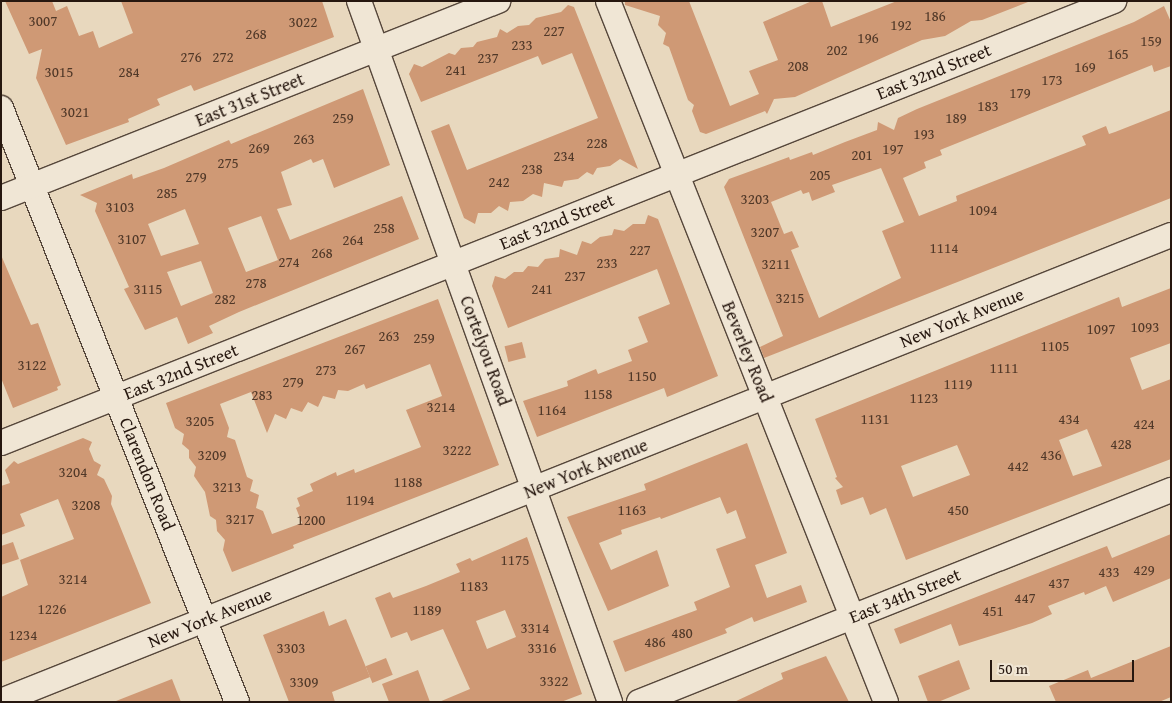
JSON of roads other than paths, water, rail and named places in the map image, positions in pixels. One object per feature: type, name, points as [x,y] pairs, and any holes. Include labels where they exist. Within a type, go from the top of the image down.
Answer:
[{"type":"street","name":"Cortelyou Road","points":[[359,1],[610,702]]},
{"type":"street","name":"East 31st Street","points":[[1,198],[498,1]]},
{"type":"street","name":"Beverley Road","points":[[608,1],[886,702]]},
{"type":"street","name":"East 32nd Street","points":[[1,443],[1114,1]]},
{"type":"street","name":"Clarendon Road","points":[[1,108],[237,702]]},
{"type":"street","name":"New York Avenue","points":[[1,701],[1171,235]]},
{"type":"street","name":"East 34th Street","points":[[639,702],[1171,490]]}]
